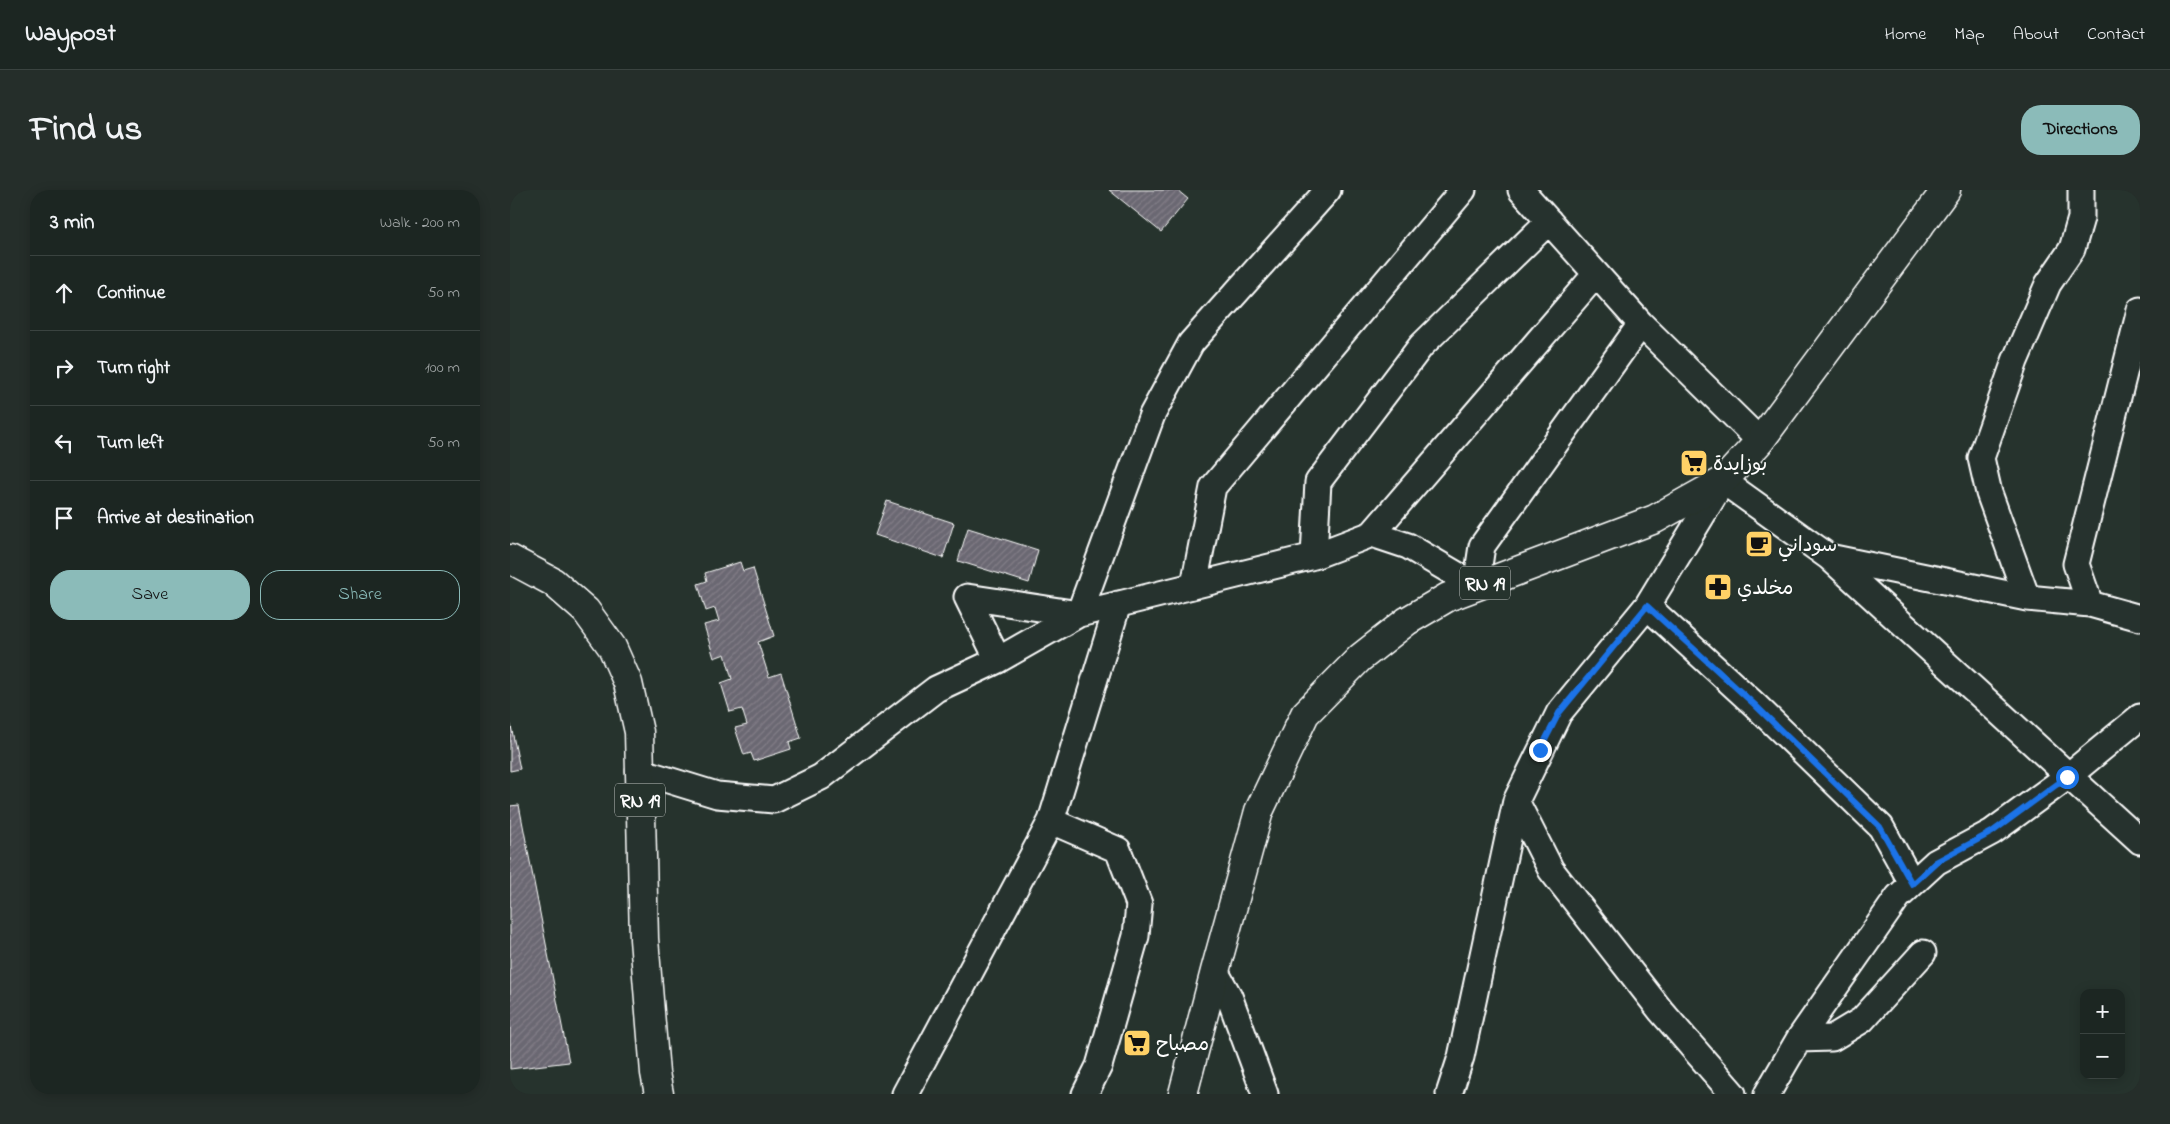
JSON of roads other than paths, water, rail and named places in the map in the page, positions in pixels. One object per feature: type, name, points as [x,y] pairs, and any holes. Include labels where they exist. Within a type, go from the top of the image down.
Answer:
[{"type":"main road","name":"RN 19","points":[[1184,1094],[1214,970],[1259,812],[1305,714],[1360,658],[1407,621],[1448,597],[1655,519],[1723,481],[1760,441],[1946,190]]},
{"type":"main road","name":"RN 19","points":[[510,559],[554,582],[586,611],[612,647],[628,683],[639,732],[644,939],[658,1094]]},
{"type":"street","points":[[1079,614],[1152,414],[1192,343],[1328,190]]},
{"type":"street","points":[[1194,585],[1214,487],[1463,190]]},
{"type":"street","points":[[1520,190],[1641,324],[1760,441]]},
{"type":"street","points":[[2027,598],[1989,493],[1981,458],[2015,361],[2048,284],[2072,249],[2081,218],[2081,190]]},
{"type":"street","points":[[1314,556],[1318,482],[1421,346],[1549,222]]},
{"type":"street","points":[[639,771],[718,795],[774,800],[821,778],[936,689],[998,660],[1079,614],[1314,556],[1372,534],[1596,274]]},
{"type":"street","points":[[2090,604],[2076,564],[2140,310]]},
{"type":"street","points":[[1372,534],[1408,546],[1476,586],[1482,546],[1641,324]]},
{"type":"street","points":[[1449,1094],[1460,1057],[1516,801],[1559,713],[1647,606],[1723,481],[1829,557],[2067,777],[2140,841]]},
{"type":"street","points":[[1829,557],[2027,598],[2090,604],[2140,618]]},
{"type":"street","points":[[998,660],[967,597],[1079,614]]},
{"type":"street","points":[[905,1094],[1051,821],[1118,604]]},
{"type":"street","points":[[1647,606],[1755,705],[1880,827],[1912,884]]},
{"type":"street","points":[[1767,1094],[1799,1039],[1898,897],[1936,862],[1992,832],[2067,777],[2140,717]]},
{"type":"street","points":[[1516,801],[1551,870],[1661,1012],[1733,1094]]},
{"type":"street","points":[[1051,821],[1118,850],[1139,904],[1136,936],[1099,1066],[1085,1094]]},
{"type":"street","points":[[1799,1039],[1832,1038],[1862,1020],[1923,953]]},
{"type":"street","points":[[1214,970],[1229,996],[1265,1094]]},
{"type":"place","name":"بوزايدة","points":[[1694,463]]},
{"type":"place","name":"سوداني","points":[[1759,544]]},
{"type":"place","name":"مخلدي","points":[[1718,587]]},
{"type":"place","name":"مصباح","points":[[1137,1043]]}]
